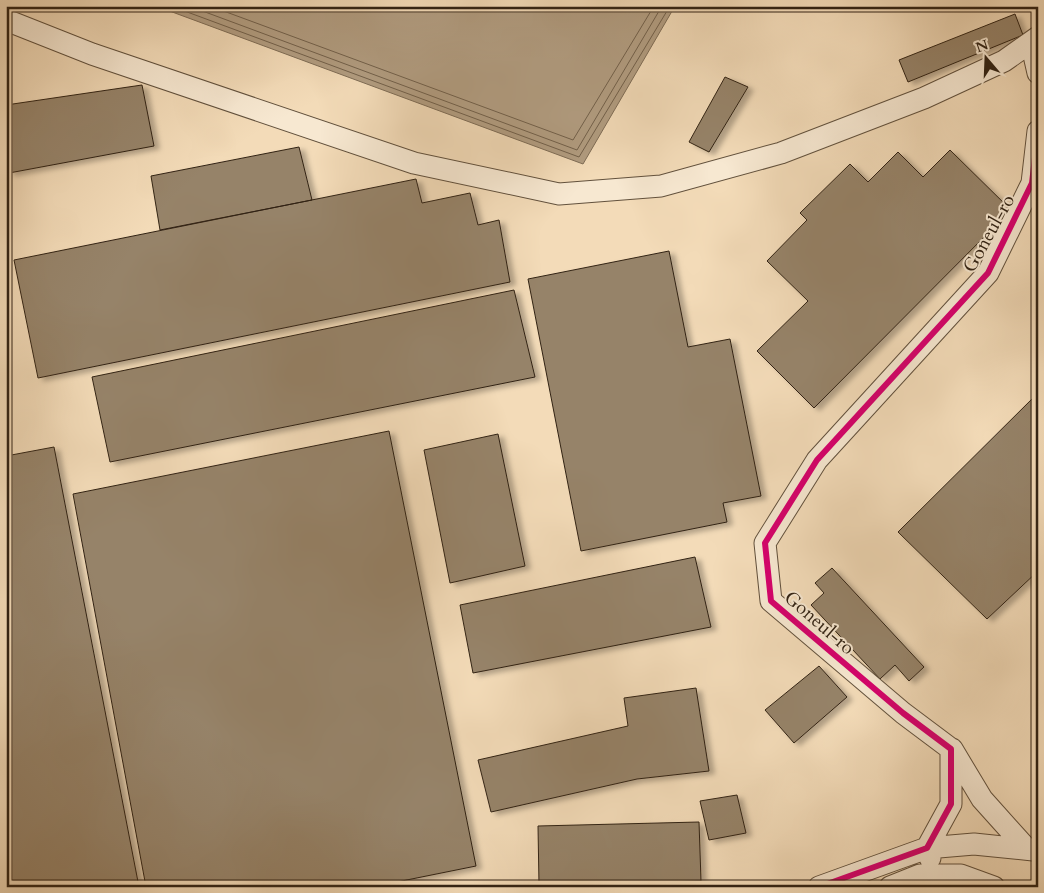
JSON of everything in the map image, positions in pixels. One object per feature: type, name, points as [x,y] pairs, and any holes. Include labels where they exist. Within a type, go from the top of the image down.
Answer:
[{"type":"street","points":[[6,20],[92,54],[414,164],[559,194],[661,186],[781,153],[924,98],[1004,62],[1035,40]]},
{"type":"street","points":[[1035,40],[1038,73]]},
{"type":"street","name":"Goneul-ro","points":[[951,749],[903,712],[771,601],[765,542],[817,460],[988,273],[1032,184],[1038,131]]},
{"type":"street","points":[[951,749],[982,799],[1032,849]]},
{"type":"street","points":[[928,853],[951,804],[951,749]]},
{"type":"street","points":[[819,887],[928,853],[974,844],[1032,849]]},
{"type":"street","points":[[890,887],[920,875],[961,875],[994,887]]},
{"type":"water","points":[[156,6],[675,6],[583,164]]},
{"type":"building","points":[[1015,14],[1023,35],[908,82],[899,60]]},
{"type":"building","points":[[725,77],[748,87],[709,152],[689,142]]},
{"type":"building","points":[[142,85],[154,146],[9,173],[6,160],[6,105]]},
{"type":"building","points":[[299,147],[312,200],[160,230],[151,176]]},
{"type":"building","points":[[950,150],[1011,210],[814,408],[757,351],[808,301],[767,261],[807,220],[800,213],[850,164],[868,182],[898,152],[923,177]]},
{"type":"building","points":[[416,179],[422,203],[470,193],[478,225],[499,220],[510,282],[38,378],[14,260]]},
{"type":"building","points":[[669,251],[688,347],[730,339],[761,496],[723,503],[727,522],[581,551],[528,279]]},
{"type":"building","points":[[514,290],[535,377],[110,462],[92,377]]},
{"type":"building","points":[[1038,393],[1038,571],[987,619],[898,532]]},
{"type":"building","points":[[389,431],[476,866],[372,887],[146,887],[73,494]]},
{"type":"building","points":[[498,434],[525,566],[450,583],[424,450]]},
{"type":"building","points":[[54,447],[139,887],[6,887],[6,456]]},
{"type":"building","points":[[695,557],[711,627],[473,673],[460,605]]},
{"type":"building","points":[[832,568],[924,667],[909,681],[895,665],[880,679],[811,605],[824,593],[815,583]]},
{"type":"building","points":[[819,666],[847,697],[794,743],[765,710]]},
{"type":"building","points":[[696,688],[709,771],[637,779],[491,812],[478,760],[628,726],[624,698]]},
{"type":"building","points":[[737,795],[746,833],[709,840],[700,801]]},
{"type":"building","points":[[699,822],[701,881],[539,885],[538,826]]},
{"type":"cycle path","points":[[819,887],[927,848],[951,804],[951,749],[903,713],[771,601],[765,543],[817,460],[988,273],[1032,183],[1038,131]]}]
